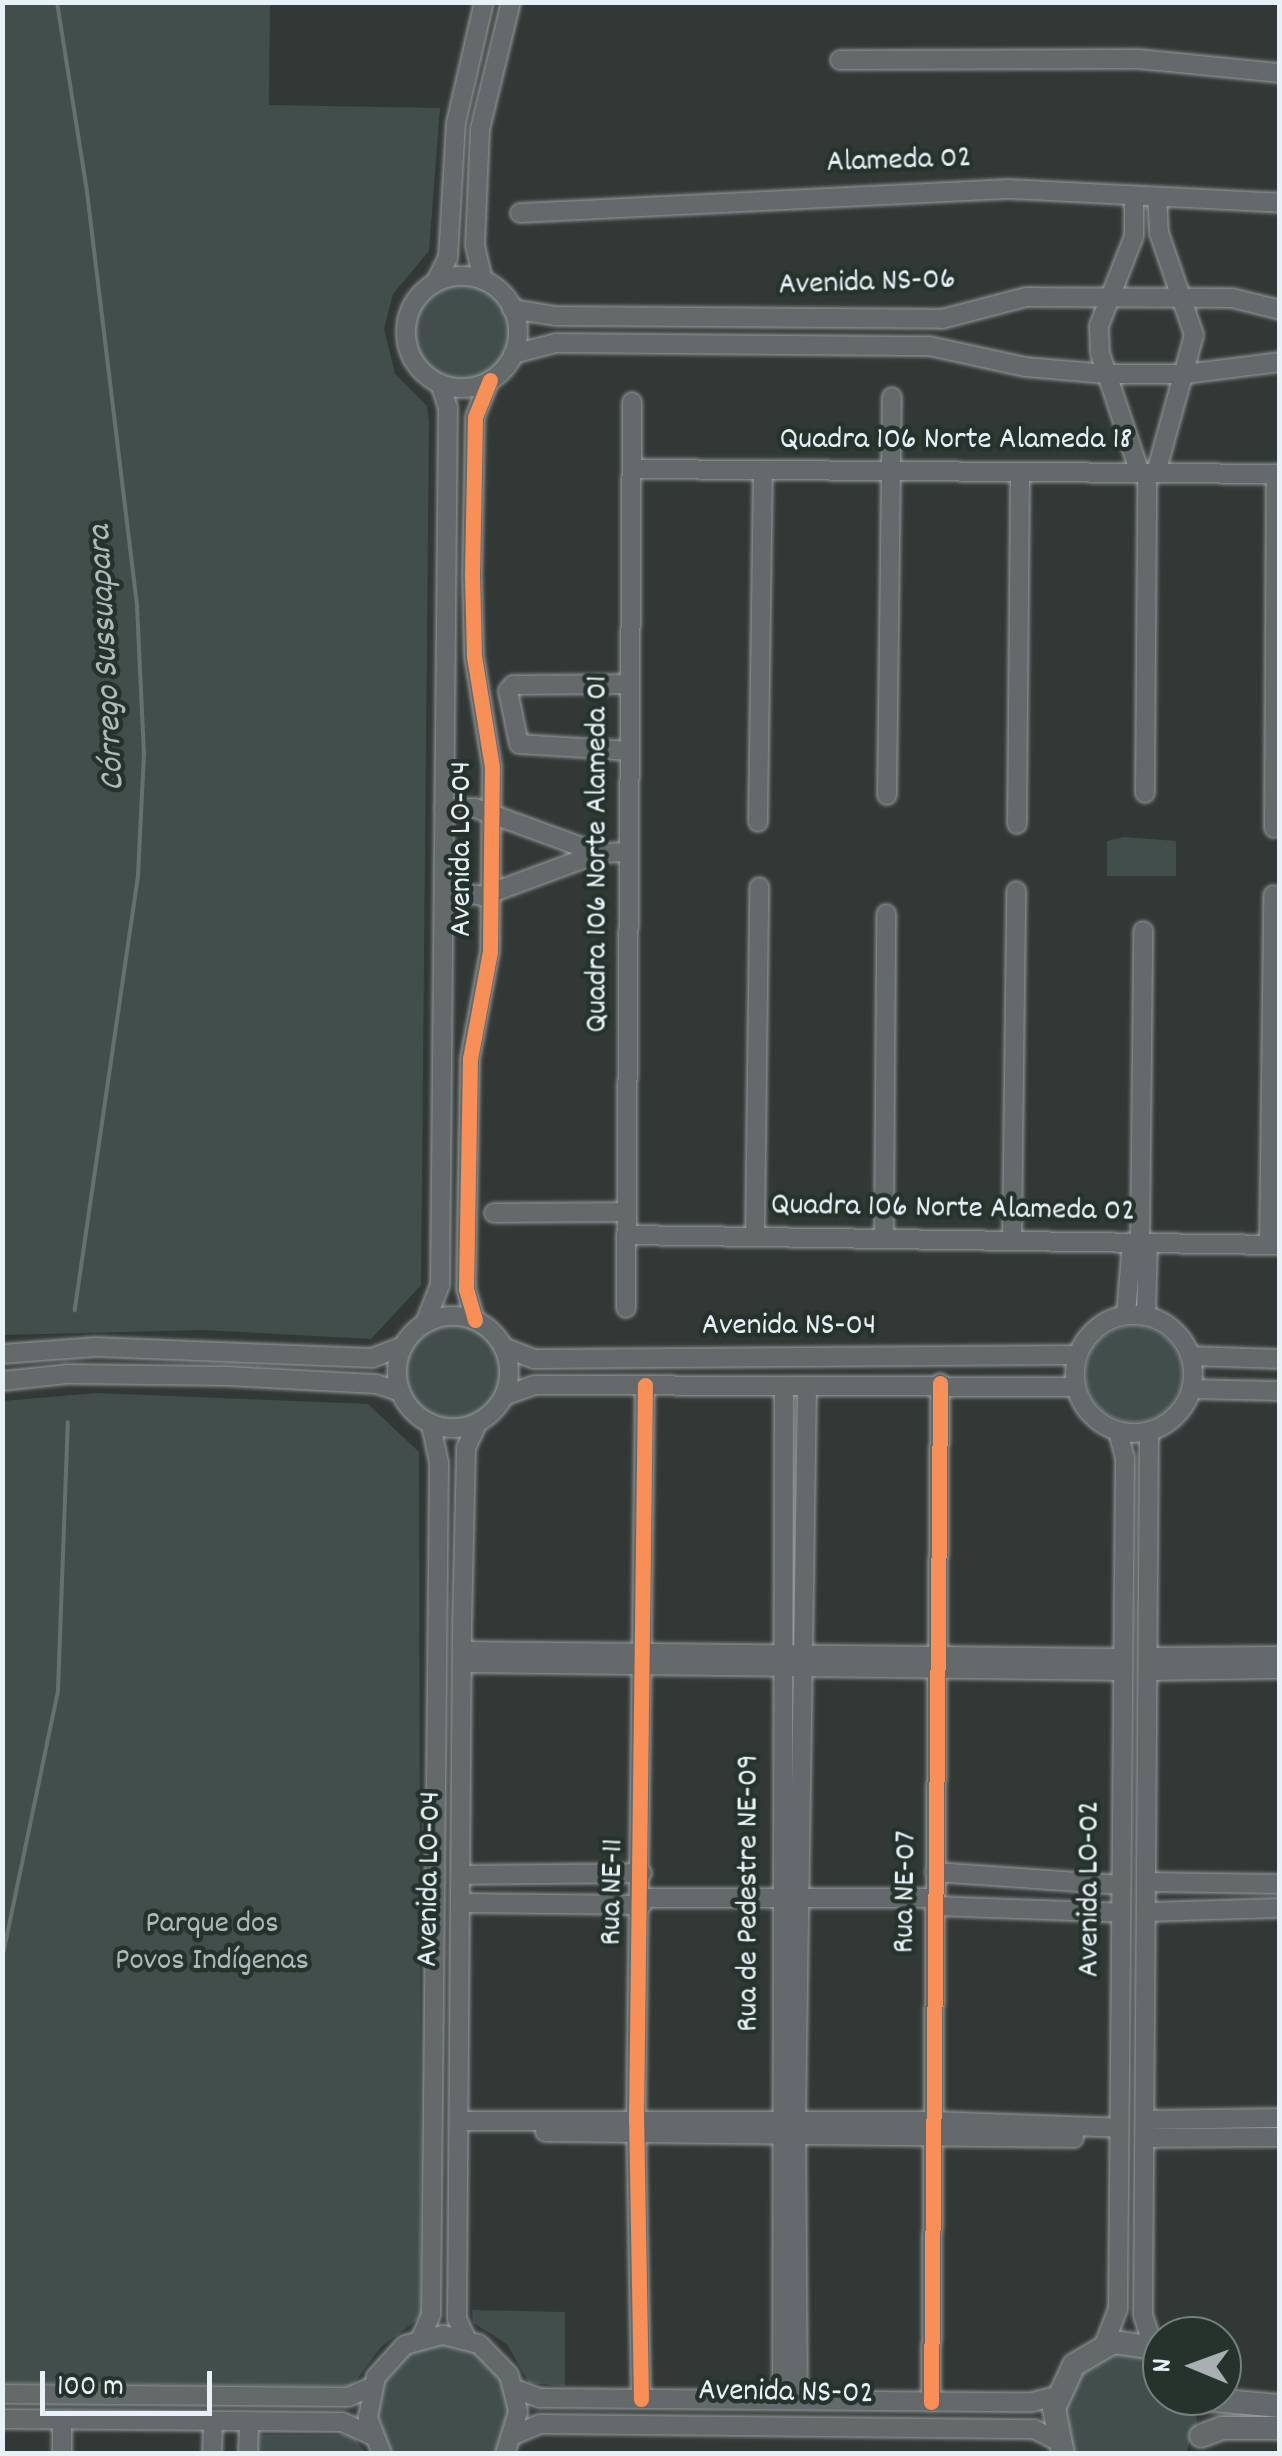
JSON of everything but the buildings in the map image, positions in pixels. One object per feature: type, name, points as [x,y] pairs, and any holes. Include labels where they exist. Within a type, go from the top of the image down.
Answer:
[{"type":"main road","points":[[1056,2396],[1074,2365],[1104,2345],[1142,2346]]},
{"type":"main road","name":"Avenida NS-02","points":[[1056,2396],[1060,2447]]},
{"type":"main road","points":[[1242,2402],[1280,2406]]},
{"type":"main road","points":[[1198,2445],[1200,2416]]},
{"type":"main road","points":[[1198,2445],[1222,2428],[1280,2428]]},
{"type":"street","points":[[484,2],[456,123],[448,256],[435,283],[412,308],[406,336],[419,368],[440,384],[466,388],[490,380],[513,354],[512,309],[483,280],[475,246],[480,128],[511,2]]},
{"type":"street","points":[[840,60],[1139,59],[1280,73]]},
{"type":"street","name":"Alameda 02","points":[[520,214],[961,190],[1280,204]]},
{"type":"street","points":[[1134,196],[1130,248],[1106,297],[1099,326],[1107,374],[1148,473]]},
{"type":"street","points":[[1145,793],[1148,473],[1194,336],[1159,233],[1157,197]]},
{"type":"street","points":[[435,283],[459,276],[483,280]]},
{"type":"street","name":"Avenida NS-06","points":[[512,309],[556,316],[942,318],[1026,297],[1106,297],[1232,298],[1280,310]]},
{"type":"street","name":"Avenida NS-06","points":[[513,354],[556,343],[929,346],[1024,367],[1107,374],[1184,374],[1280,362]]},
{"type":"street","name":"Avenida LO-04","points":[[475,1320],[466,1290],[470,1059],[490,957],[492,746],[476,668],[472,600],[475,418],[490,380]]},
{"type":"street","name":"Avenida LO-04","points":[[425,1323],[440,1285],[448,408],[440,384]]},
{"type":"street","points":[[887,795],[892,397]]},
{"type":"street","name":"Quadra 106 Norte Alameda 01","points":[[626,1308],[632,402]]},
{"type":"street","name":"Quadra 106 Norte Alameda 18","points":[[632,469],[1278,474]]},
{"type":"street","points":[[758,822],[762,470]]},
{"type":"street","points":[[1017,824],[1020,472]]},
{"type":"street","points":[[1274,828],[1278,474]]},
{"type":"street","points":[[630,684],[513,685],[508,692],[520,744],[630,751]]},
{"type":"street","points":[[444,808],[466,805],[598,853]]},
{"type":"street","points":[[444,891],[492,894],[598,853],[629,852]]},
{"type":"street","points":[[755,1237],[759,887]]},
{"type":"street","points":[[1012,1241],[1016,891]]},
{"type":"street","points":[[1273,895],[1274,1244]]},
{"type":"street","points":[[884,1239],[886,914]]},
{"type":"street","points":[[1144,931],[1140,1243],[1146,1314]]},
{"type":"street","points":[[494,1213],[626,1212]]},
{"type":"street","name":"Quadra 106 Norte Alameda 02","points":[[626,1235],[1274,1244]]},
{"type":"street","points":[[1126,1314],[1140,1243]]},
{"type":"street","points":[[1126,1314],[1146,1314],[1174,1331],[1190,1356],[1191,1388],[1175,1416],[1150,1432],[1118,1430],[1086,1410],[1076,1387],[1078,1355],[1102,1324],[1126,1314]]},
{"type":"street","points":[[2,1354],[96,1347],[372,1358],[403,1346],[425,1323],[447,1316],[475,1320]]},
{"type":"street","name":"Avenida NS-04","points":[[475,1320],[503,1347],[530,1359],[1078,1355]]},
{"type":"street","points":[[401,1392],[397,1369],[403,1346]]},
{"type":"street","points":[[2,1381],[67,1374],[222,1376],[376,1384],[401,1392],[431,1424],[456,1428],[478,1422],[504,1396],[509,1370],[503,1347]]},
{"type":"street","points":[[1190,1356],[1280,1359]]},
{"type":"street","name":"Avenida NS-04","points":[[504,1396],[529,1386],[807,1388],[940,1383],[1076,1387]]},
{"type":"street","name":"Rua NE-07","points":[[930,2402],[940,1383]]},
{"type":"street","name":"Rua NE-11","points":[[641,2399],[636,2126],[646,1385]]},
{"type":"street","name":"Rua de Pedestre NE-09","points":[[784,1386],[782,1662],[789,1893],[790,2400]]},
{"type":"street","name":"Rua de Pedestre NE-09","points":[[789,1893],[802,1662],[807,1388]]},
{"type":"street","points":[[1191,1388],[1280,1391]]},
{"type":"street","name":"Avenida LO-04","points":[[466,2338],[457,2319],[465,1457],[478,1422]]},
{"type":"street","name":"Avenida LO-04","points":[[420,2338],[431,2314],[439,1457],[431,1424]]},
{"type":"street","name":"Avenida LO-02","points":[[1104,2345],[1117,2320],[1125,1458],[1118,1430]]},
{"type":"street","name":"Avenida LO-02","points":[[1143,2316],[1150,1432]]},
{"type":"street","points":[[1150,1664],[1280,1656]]},
{"type":"street","points":[[463,1657],[1123,1664]]},
{"type":"street","points":[[1150,1664],[1280,1669]]},
{"type":"street","points":[[461,1876],[642,1891],[789,1893],[1121,1885]]},
{"type":"street","points":[[1148,1882],[1280,1884]]},
{"type":"street","points":[[461,1903],[642,1891]]},
{"type":"street","points":[[934,1891],[1121,1913]]},
{"type":"street","points":[[1147,1912],[1280,1908]]},
{"type":"street","points":[[1145,2129],[1280,2118]]},
{"type":"street","points":[[459,2126],[932,2128],[1119,2133]]},
{"type":"street","points":[[1145,2129],[1280,2136]]},
{"type":"street","points":[[382,2454],[373,2436],[372,2387],[392,2355],[420,2338],[466,2338],[500,2360],[515,2389],[514,2435],[504,2454]]},
{"type":"street","points":[[2,2394],[348,2397],[372,2387]]},
{"type":"street","name":"Avenida NS-02","points":[[515,2389],[540,2398],[1039,2402],[1056,2396]]},
{"type":"street","points":[[2,2419],[342,2422],[373,2436]]},
{"type":"street","points":[[62,2420],[62,2454]]},
{"type":"street","points":[[212,2421],[212,2454]]},
{"type":"street","points":[[248,2421],[248,2454]]},
{"type":"street","name":"Avenida NS-02","points":[[514,2435],[540,2424],[998,2429],[1041,2430],[1060,2447]]},
{"type":"green space","points":[[2,3],[270,3],[269,105],[440,108],[429,251],[393,294],[384,329],[395,374],[427,406],[429,421],[421,1285],[371,1339],[203,1330],[3,1335]]},
{"type":"green space","points":[[462,283],[481,287],[496,298],[507,313],[511,332],[507,351],[496,366],[481,377],[462,381],[443,377],[428,366],[417,351],[413,332],[417,313],[428,298],[443,287]]},
{"type":"green space","points":[[1124,837],[1176,841],[1176,876],[1107,876],[1107,841]]},
{"type":"green space","points":[[453,1324],[471,1328],[487,1338],[497,1354],[501,1372],[497,1390],[487,1406],[471,1416],[453,1420],[435,1416],[419,1406],[409,1390],[405,1372],[409,1354],[419,1338],[435,1328]]},
{"type":"green space","points":[[1125,1326],[1143,1326],[1161,1334],[1174,1347],[1182,1374],[1179,1393],[1161,1414],[1143,1422],[1125,1422],[1107,1414],[1094,1401],[1086,1383],[1086,1365],[1094,1347],[1107,1334]]},
{"type":"green space","name":"Parque dos Povos Indígenas","points":[[97,1393],[368,1404],[419,1452],[421,2317],[381,2347],[352,2386],[3,2383],[2,1401]]},
{"type":"green space","points":[[472,2310],[565,2312],[565,2386],[529,2383],[507,2344],[473,2323]]},
{"type":"green space","points":[[449,2343],[478,2353],[502,2379],[510,2412],[502,2444],[495,2453],[391,2454],[376,2417],[383,2381],[410,2352]]},
{"type":"green space","points":[[1112,2351],[1142,2355],[1142,2416],[1196,2416],[1186,2453],[1072,2454],[1062,2412],[1076,2376]]},
{"type":"green space","points":[[256,2435],[352,2435],[366,2453],[256,2454]]},
{"type":"waterway","name":"Córrego Sussuapara","points":[[57,2],[87,192],[137,606],[144,753],[138,876],[75,1310]]},
{"type":"waterway","name":"Córrego Sussuapara","points":[[2,1959],[58,1690],[68,1422]]},
{"type":"cycle path","points":[[475,1320],[466,1289],[470,1059],[490,951],[492,767],[474,656],[472,576],[475,417],[490,380]]},
{"type":"cycle path","points":[[931,2402],[940,1383]]},
{"type":"cycle path","points":[[641,2399],[636,2119],[645,1385]]}]
